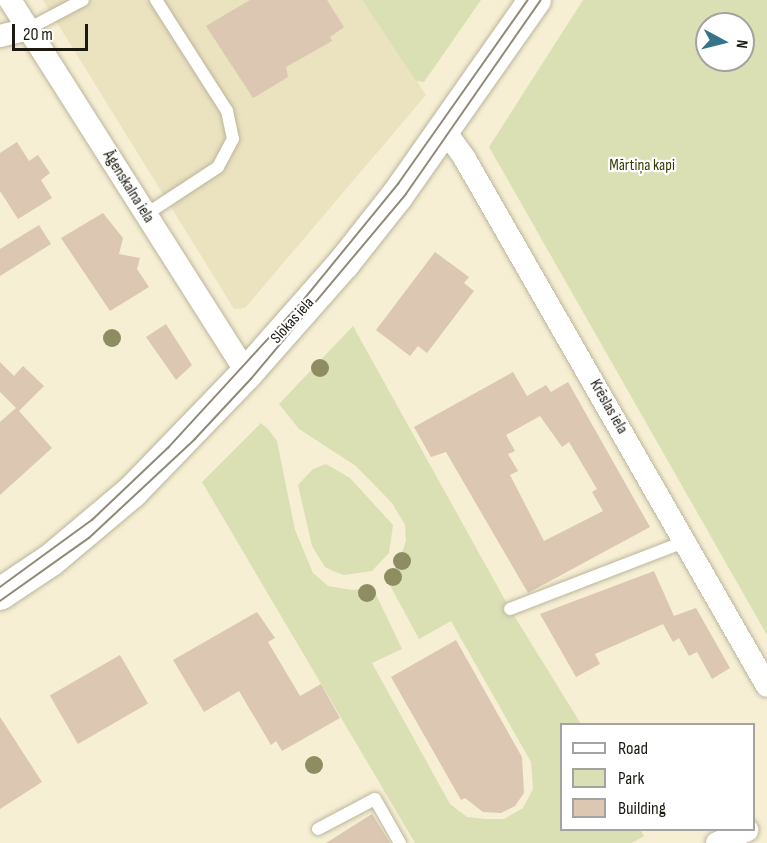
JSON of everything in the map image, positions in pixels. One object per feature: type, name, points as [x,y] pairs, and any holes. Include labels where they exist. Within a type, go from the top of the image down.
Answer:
[{"type":"main road","name":"Slokas iela","points":[[0,594],[51,560],[132,492],[247,373],[344,263],[445,131],[535,0]]},
{"type":"street","name":"Āgenskalna iela","points":[[10,0],[247,373]]},
{"type":"street","points":[[0,36],[28,29]]},
{"type":"street","name":"Krēslas iela","points":[[445,131],[686,541],[767,686]]},
{"type":"street","points":[[717,843],[745,831]]},
{"type":"lane","points":[[28,29],[82,0]]},
{"type":"lane","points":[[145,215],[218,167],[233,139],[228,111],[156,0]]},
{"type":"lane","points":[[510,609],[686,541]]},
{"type":"lane","points":[[318,829],[375,799],[400,843]]},
{"type":"shaded area","points":[[43,0],[362,0],[426,95],[245,308],[234,309]]},
{"type":"green space","points":[[362,0],[481,0],[424,82],[416,81]]},
{"type":"green space","name":"Mārtiņa kapi","points":[[583,0],[767,0],[767,635],[489,147]]},
{"type":"green space","points":[[353,326],[510,609],[580,723],[560,723],[560,831],[642,831],[644,836],[632,843],[415,843],[202,482],[261,423],[277,441],[295,530],[313,573],[328,586],[352,590],[373,588],[402,649],[372,663],[450,804],[467,817],[504,819],[523,808],[533,789],[531,762],[451,621],[419,639],[386,578],[398,564],[406,541],[405,525],[392,503],[356,466],[299,429],[279,404]]},
{"type":"green space","points":[[326,464],[350,478],[393,525],[389,553],[372,571],[344,575],[333,571],[325,567],[312,546],[298,485],[313,469]]},
{"type":"building","points":[[250,0],[327,0],[344,27],[330,37],[332,41],[286,67],[288,77],[253,98],[206,26]]},
{"type":"building","points":[[17,142],[29,161],[38,155],[50,173],[41,180],[52,198],[18,219],[0,191],[0,153]]},
{"type":"building","points":[[103,213],[123,238],[119,254],[140,258],[137,269],[149,287],[110,311],[61,238]]},
{"type":"building","points":[[39,225],[51,244],[0,276],[0,249]]},
{"type":"building","points":[[435,252],[469,277],[464,283],[474,291],[427,353],[418,346],[410,356],[376,330]]},
{"type":"building","points":[[166,324],[192,365],[176,380],[146,337]]},
{"type":"building","points":[[0,362],[14,376],[23,366],[44,386],[19,411],[52,448],[0,495],[0,422],[16,408],[0,392]]},
{"type":"building","points":[[513,372],[527,396],[546,385],[551,392],[568,382],[650,527],[528,593],[446,452],[431,457],[414,427]],"holes":[[[540,416],[562,447],[569,442],[597,489],[592,492],[603,511],[544,541],[510,475],[518,471],[508,454],[515,451],[506,435]]]},
{"type":"building","points":[[654,571],[674,616],[696,608],[730,668],[712,679],[697,652],[689,656],[679,638],[673,642],[663,624],[595,654],[600,664],[576,677],[540,614]]},
{"type":"building","points":[[257,612],[275,638],[268,642],[300,696],[321,684],[340,718],[282,751],[276,741],[271,745],[239,691],[204,712],[173,660]]},
{"type":"building","points":[[456,640],[522,757],[524,793],[515,806],[501,813],[483,812],[465,798],[461,800],[391,677]]},
{"type":"building","points":[[120,655],[148,703],[78,744],[50,696]]},
{"type":"building","points":[[0,717],[42,782],[0,809]]},
{"type":"building","points":[[372,814],[390,843],[326,843]]},
{"type":"tram line","points":[[0,587],[92,520],[168,448],[301,303],[398,184],[528,0]]},
{"type":"tram line","points":[[0,601],[89,538],[195,439],[251,379],[406,194],[541,0]]}]
